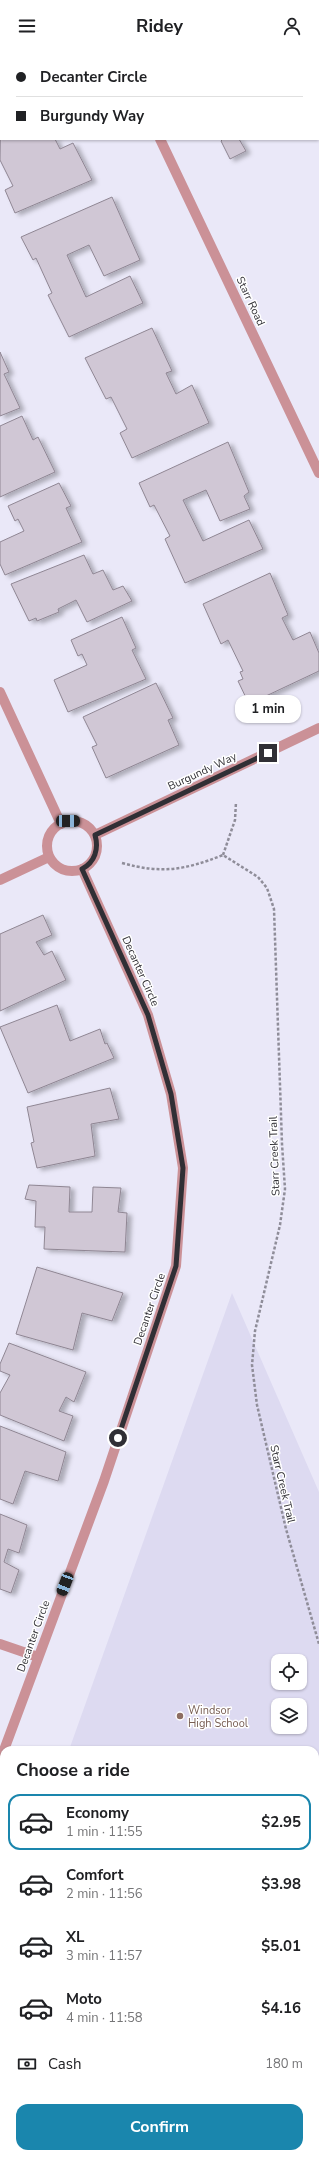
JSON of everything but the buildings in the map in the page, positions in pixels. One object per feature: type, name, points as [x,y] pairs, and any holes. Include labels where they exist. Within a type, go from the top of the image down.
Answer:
[{"type":"street","name":"Starr Road","points":[[160,140],[319,473]]},
{"type":"street","points":[[0,692],[61,824]]},
{"type":"street","name":"Burgundy Way","points":[[95,835],[319,728]]},
{"type":"street","points":[[76,821],[90,829],[95,835],[97,848],[96,854],[88,866],[82,869],[67,871],[60,868],[49,857],[47,842],[54,828],[61,824],[76,821]]},
{"type":"street","points":[[0,880],[49,857]]},
{"type":"street","name":"Decanter Circle","points":[[6,1746],[104,1481],[176,1266],[183,1168],[171,1094],[148,1015],[82,869]]},
{"type":"street","points":[[0,1644],[38,1657]]},
{"type":"path","points":[[122,863],[143,868],[170,870],[200,864],[223,855],[235,820],[236,802]]},
{"type":"path","name":"Starr Creek Trail","points":[[223,855],[258,877],[267,888],[274,909],[285,1189],[280,1225],[255,1331],[252,1365],[257,1406],[284,1522],[319,1644]]},
{"type":"shaded area","name":"Windsor High School","points":[[232,1293],[319,1492],[319,1746],[70,1746]]},
{"type":"place","name":"Windsor High School","points":[[180,1716]]},
{"type":"route","points":[[118,1438],[176,1266],[183,1168],[171,1094],[148,1015],[82,869],[88,866],[96,854],[97,841],[95,835],[268,753]]}]
